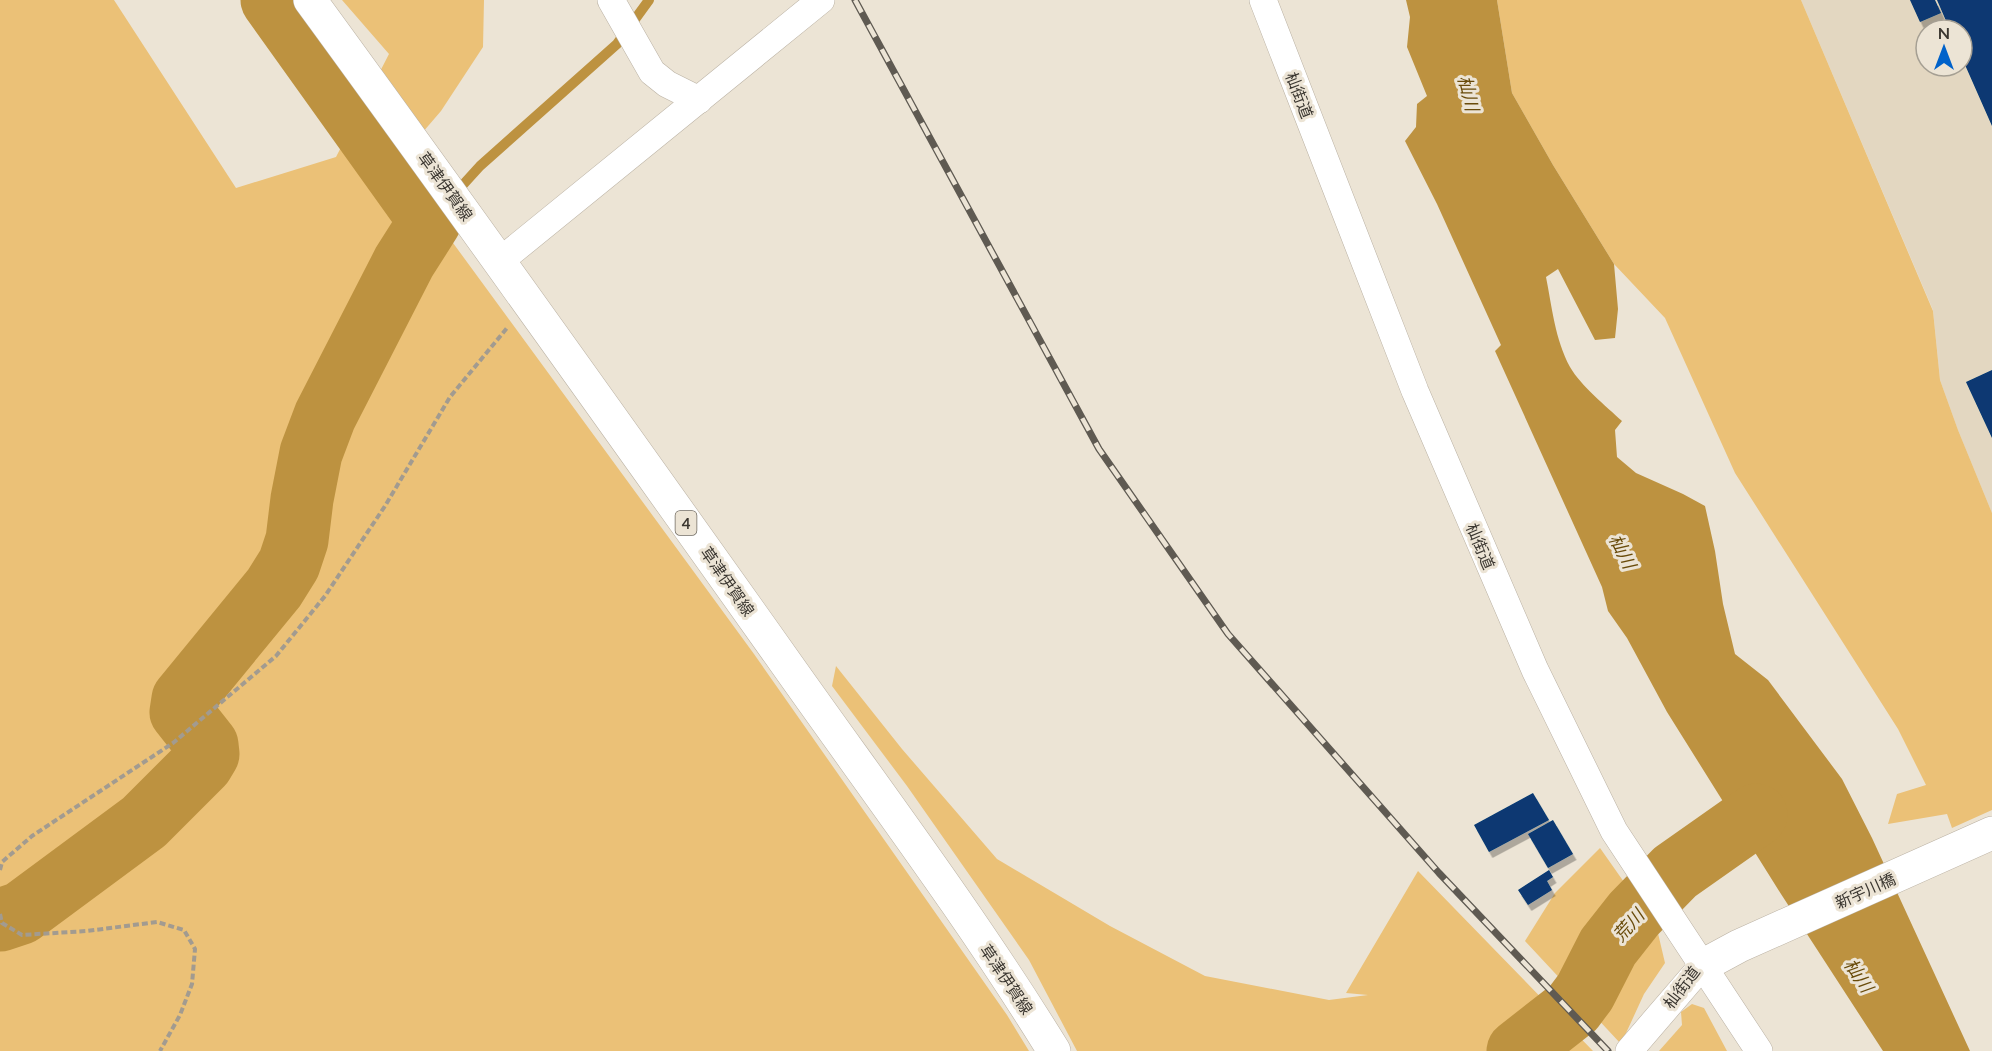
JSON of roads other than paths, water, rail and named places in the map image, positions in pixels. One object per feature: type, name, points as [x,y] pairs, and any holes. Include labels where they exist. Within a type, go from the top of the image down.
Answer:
[{"type":"main road","name":"草津伊賀線","points":[[310,0],[533,306],[1015,988],[1054,1051]]},
{"type":"main road","name":"新宇川橋","points":[[1702,966],[1739,946],[1992,833]]},
{"type":"street","points":[[611,0],[652,72],[667,84],[699,100]]},
{"type":"street","points":[[500,261],[821,0]]},
{"type":"street","name":"杣街道","points":[[1263,0],[1420,402],[1535,670],[1614,831],[1702,966],[1629,1051]]},
{"type":"street","points":[[1702,966],[1759,1051]]},
{"type":"water","name":"杣川","points":[[1406,0],[1497,0],[1512,93],[1614,264],[1618,309],[1615,338],[1595,340],[1558,269],[1546,277],[1555,323],[1565,356],[1581,381],[1622,421],[1615,430],[1617,457],[1636,473],[1705,506],[1723,604],[1735,654],[1768,680],[1842,779],[1872,838],[1970,1051],[1883,1051],[1667,712],[1627,638],[1608,611],[1602,587],[1495,351],[1501,345],[1437,204],[1405,141],[1416,127],[1417,104],[1427,96],[1407,47],[1410,17]]},
{"type":"waterway","points":[[0,920],[21,913],[144,822],[202,764],[208,754],[207,745],[181,712],[183,699],[274,588],[289,564],[297,540],[311,453],[325,416],[404,262],[430,221],[272,0]]},
{"type":"waterway","points":[[430,221],[480,166],[617,44],[649,0]]},
{"type":"waterway","name":"荒川","points":[[1518,1051],[1573,1008],[1585,992],[1608,947],[1634,914],[1675,872],[1756,815]]},
{"type":"railway","points":[[855,0],[1099,449],[1228,634],[1439,873],[1608,1051]]}]
